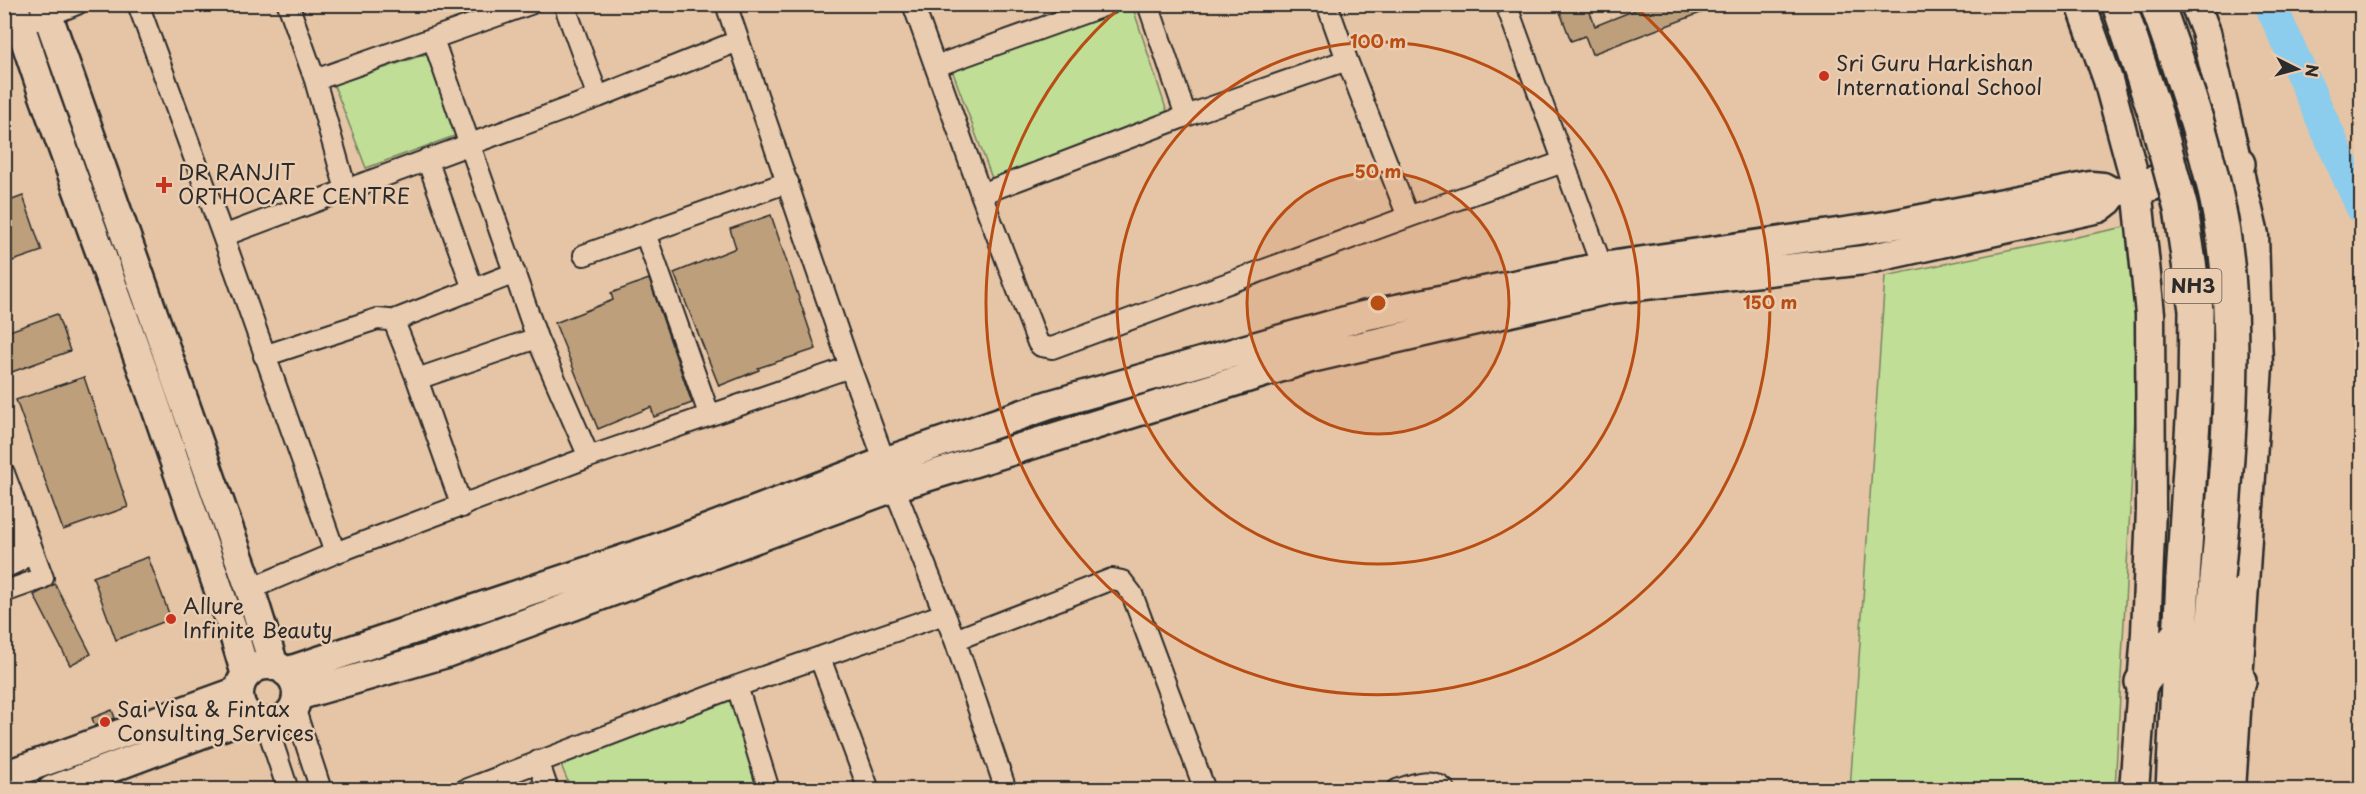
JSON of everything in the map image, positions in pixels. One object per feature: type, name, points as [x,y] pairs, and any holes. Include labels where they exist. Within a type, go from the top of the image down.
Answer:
[{"type":"highway","name":"NH3","points":[[2119,4],[2154,107],[2181,209],[2196,309],[2194,389],[2173,789]]},
{"type":"highway","name":"NH3","points":[[2157,4],[2188,92],[2205,155],[2218,208],[2228,273],[2230,354],[2227,460],[2202,789]]},
{"type":"highway","points":[[2125,190],[2238,164]]},
{"type":"highway","points":[[2142,682],[2181,630]]},
{"type":"highway","points":[[2213,630],[2239,681]]},
{"type":"street","points":[[77,4],[17,16],[232,628],[250,701],[288,789]]},
{"type":"street","points":[[138,4],[335,554]]},
{"type":"street","points":[[288,4],[315,80],[346,190]]},
{"type":"street","points":[[315,80],[530,4]]},
{"type":"street","points":[[564,4],[598,97]]},
{"type":"street","points":[[726,4],[850,367],[889,474],[955,640],[1006,789]]},
{"type":"street","points":[[913,4],[981,194],[1038,343],[1046,348],[1052,348],[1563,162]]},
{"type":"street","points":[[936,66],[1109,4]]},
{"type":"street","points":[[1148,4],[1186,116]]},
{"type":"street","points":[[1328,4],[1347,60],[1408,217]]},
{"type":"street","points":[[1506,4],[1606,278]]},
{"type":"street","points":[[2081,4],[2108,80],[2125,190],[2150,314],[2151,509],[2134,789]]},
{"type":"street","points":[[2195,4],[2206,32],[2254,235],[2258,365],[2231,789]]},
{"type":"street","points":[[46,10],[250,589],[288,685],[321,789]]},
{"type":"street","points":[[433,39],[537,338],[590,457]]},
{"type":"street","points":[[223,236],[598,97],[738,41]]},
{"type":"street","points":[[981,194],[1186,116],[1347,60]]},
{"type":"street","points":[[427,159],[473,289]]},
{"type":"street","points":[[584,255],[788,182]]},
{"type":"street","points":[[250,701],[259,666],[288,685],[443,654],[889,474],[1311,358],[1606,278],[1864,260],[2099,208],[2125,190]]},
{"type":"street","points":[[645,233],[710,414]]},
{"type":"street","points":[[264,356],[377,320],[392,321],[514,273]]},
{"type":"street","points":[[392,321],[417,380],[462,507]]},
{"type":"street","points":[[417,380],[537,338]]},
{"type":"street","points":[[250,589],[335,554],[590,457],[850,367]]},
{"type":"street","points":[[4,473],[43,578],[4,592]]},
{"type":"street","points":[[4,508],[15,537],[19,561],[4,568]]},
{"type":"street","points":[[955,640],[1112,579],[1122,581],[1132,594],[1205,789]]},
{"type":"street","points":[[465,789],[737,686],[944,614]]},
{"type":"street","points":[[820,658],[869,789]]},
{"type":"street","points":[[250,701],[277,721],[287,716],[288,685]]},
{"type":"street","points":[[737,686],[769,789]]},
{"type":"street","points":[[4,776],[250,701]]},
{"type":"street","points":[[52,789],[250,701]]},
{"type":"street","points":[[538,761],[548,789]]},
{"type":"street","points":[[1397,789],[1428,781],[1439,783],[1445,789]]},
{"type":"green space","points":[[1132,5],[1169,118],[993,181],[951,67]]},
{"type":"green space","points":[[432,52],[457,135],[366,168],[334,85]]},
{"type":"green space","points":[[2135,225],[2137,379],[2115,789],[1850,790],[1885,276]]},
{"type":"green space","points":[[731,697],[759,789],[571,789],[559,760]]},
{"type":"building","points":[[1557,4],[1587,4],[1595,26],[1650,4],[1719,6],[1592,54],[1585,36],[1571,41]]},
{"type":"building","points":[[23,196],[42,251],[4,264],[4,203]]},
{"type":"building","points":[[771,215],[816,349],[758,368],[759,370],[719,386],[674,273],[736,248],[730,229]]},
{"type":"building","points":[[649,279],[692,403],[654,417],[651,407],[598,429],[555,323],[613,300],[611,293]]},
{"type":"building","points":[[57,314],[70,351],[9,373],[4,360],[4,333]]},
{"type":"building","points":[[84,377],[128,507],[63,530],[16,400]]},
{"type":"building","points":[[148,557],[171,619],[116,640],[93,577]]},
{"type":"building","points":[[55,584],[91,654],[70,665],[34,595]]},
{"type":"building","points":[[112,710],[115,718],[95,726],[92,718]]},
{"type":"waterway","points":[[2270,4],[2362,208]]},
{"type":"place","name":"Sri Guru Harkishan International School","points":[[1824,76]]},
{"type":"place","name":"DR RANJIT ORTHOCARE CENTRE","points":[[164,185]]},
{"type":"place","name":"Allure Infinite Beauty","points":[[171,619]]},
{"type":"place","name":"Sai Visa & Fintax Consulting Services","points":[[105,722]]}]
